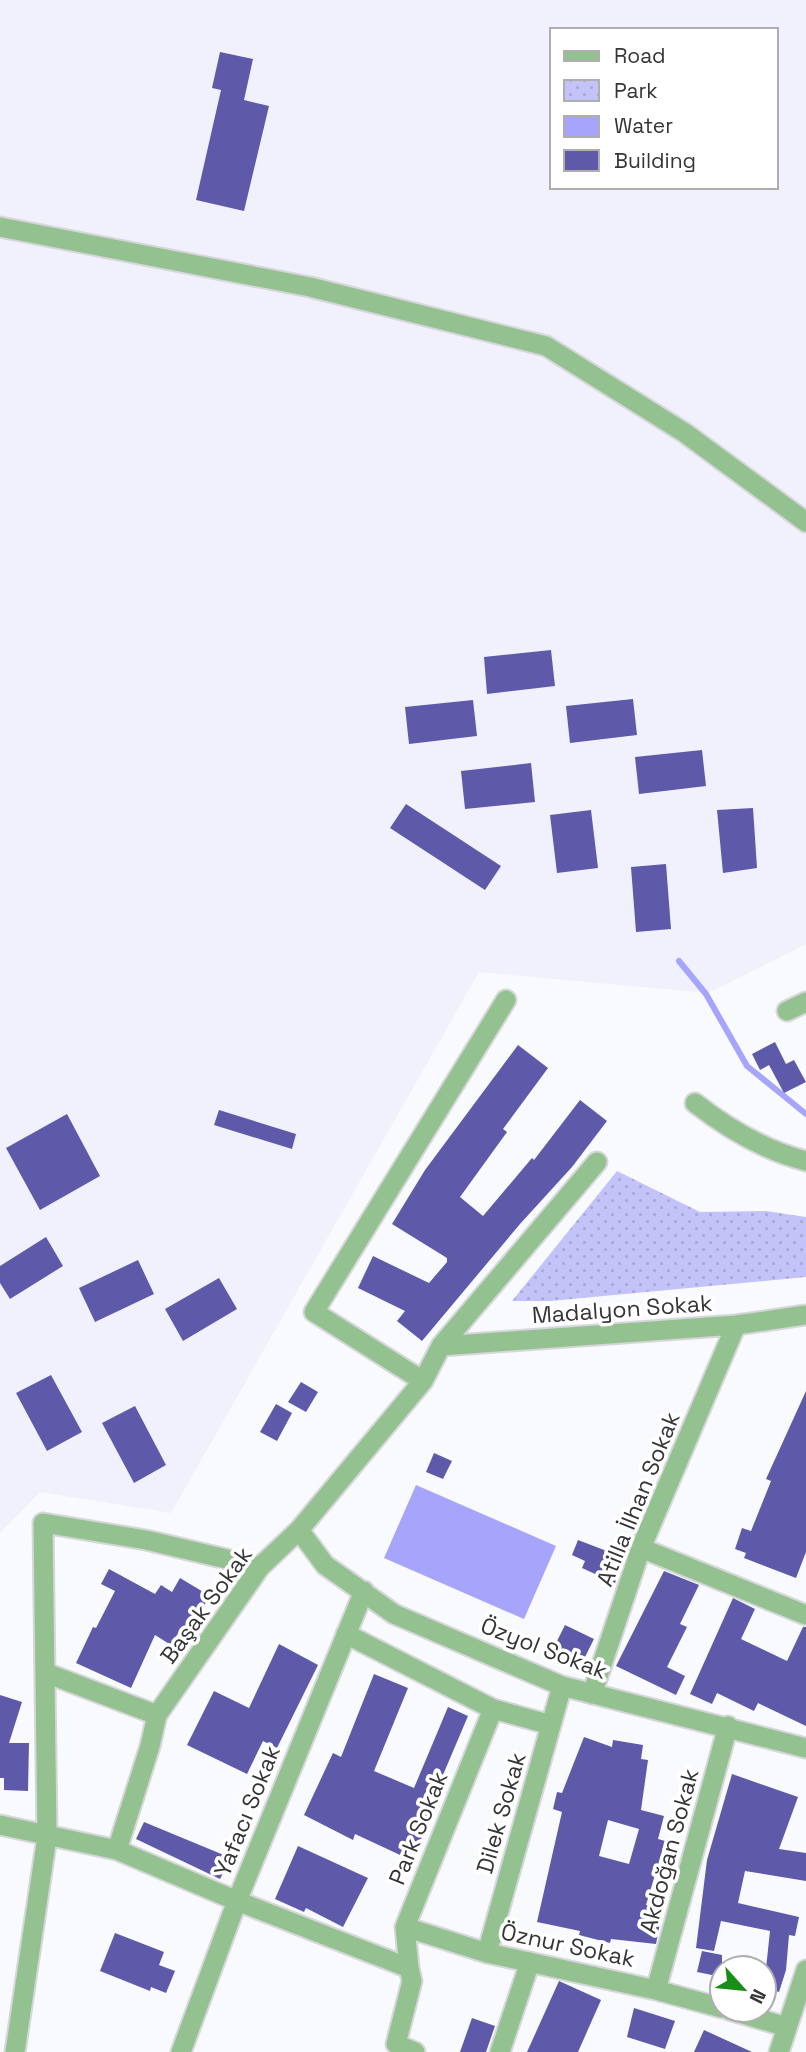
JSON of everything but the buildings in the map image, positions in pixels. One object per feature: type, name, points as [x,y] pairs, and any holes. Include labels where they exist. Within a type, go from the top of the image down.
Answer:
[{"type":"street","points":[[0,228],[310,287],[546,346],[685,433],[806,522]]},
{"type":"street","points":[[423,1381],[314,1312],[506,1000]]},
{"type":"street","points":[[787,1011],[806,1002]]},
{"type":"street","points":[[695,1103],[729,1126],[786,1156],[806,1161]]},
{"type":"street","name":"Başak Sokak","points":[[117,1850],[157,1715],[261,1567],[299,1530],[423,1381],[441,1346],[597,1162]]},
{"type":"street","name":"Madalyon Sokak","points":[[441,1346],[736,1325],[806,1315]]},
{"type":"street","name":"Atilla İlhan Sokak","points":[[592,1694],[641,1548],[736,1325]]},
{"type":"street","points":[[15,2052],[47,1837],[43,1523],[146,1540],[261,1567]]},
{"type":"street","name":"Özyol Sokak","points":[[299,1530],[325,1565],[394,1614],[562,1686],[728,1726],[806,1748]]},
{"type":"street","points":[[641,1548],[806,1615]]},
{"type":"street","name":"Yafacı Sokak","points":[[181,2052],[236,1901],[363,1591]]},
{"type":"street","points":[[346,1634],[493,1709],[551,1725]]},
{"type":"street","points":[[46,1672],[157,1715]]},
{"type":"street","name":"Dilek Sokak","points":[[487,1953],[562,1686]]},
{"type":"street","name":"Park Sokak","points":[[415,2052],[396,2044],[412,1981],[405,1927],[493,1709]]},
{"type":"street","name":"Akdoğan Sokak","points":[[656,1990],[728,1726]]},
{"type":"street","points":[[0,1825],[117,1850],[236,1901],[409,1968]]},
{"type":"street","name":"Öznur Sokak","points":[[405,1927],[487,1953],[708,2004]]},
{"type":"street","points":[[500,2052],[530,1962]]},
{"type":"street","points":[[779,2052],[806,1970]]},
{"type":"street","points":[[778,2024],[787,2026]]},
{"type":"shaded area","points":[[0,0],[806,0],[806,944],[708,993],[479,972],[171,1513],[40,1492],[0,1533]]},
{"type":"green space","points":[[617,1171],[700,1212],[766,1211],[806,1217],[806,1277],[550,1301],[512,1301]]},
{"type":"water","points":[[416,1485],[556,1546],[524,1619],[384,1558]]},
{"type":"waterway","points":[[679,961],[706,994],[747,1066],[806,1114]]}]
